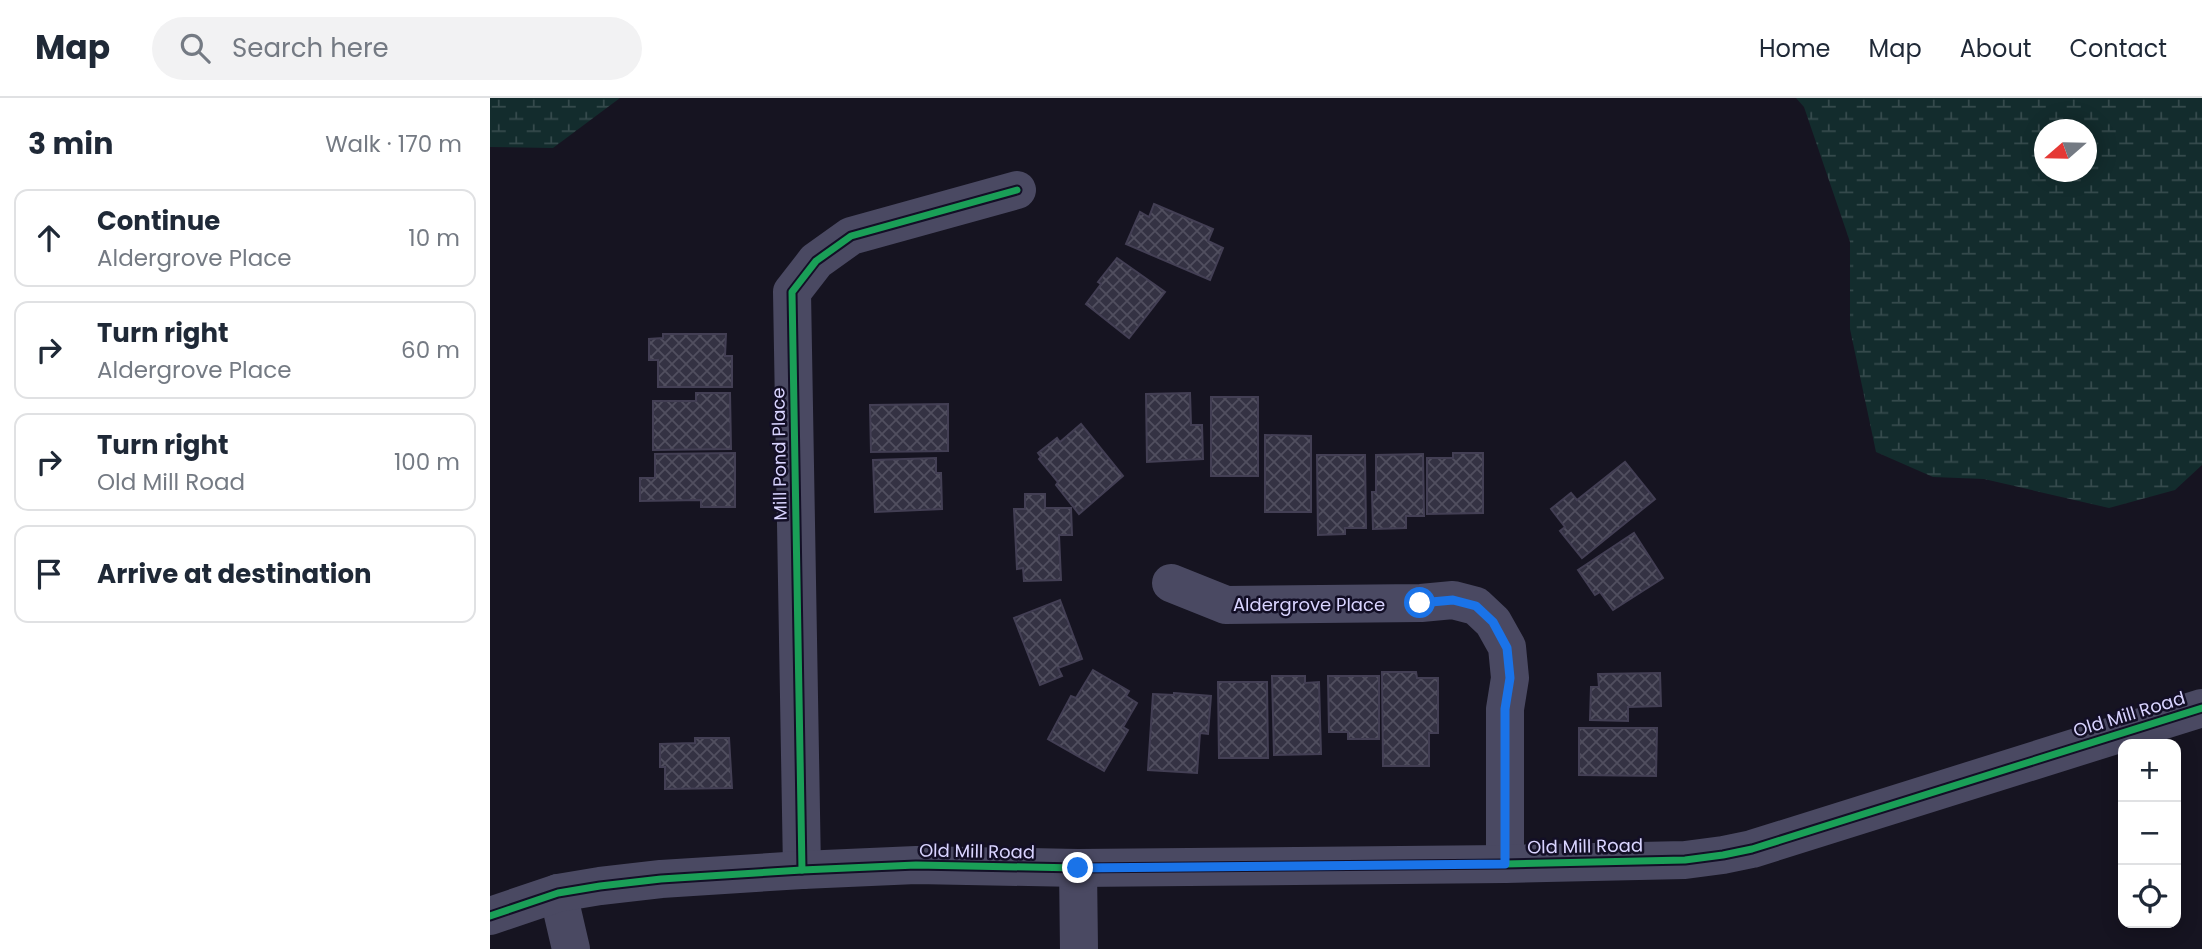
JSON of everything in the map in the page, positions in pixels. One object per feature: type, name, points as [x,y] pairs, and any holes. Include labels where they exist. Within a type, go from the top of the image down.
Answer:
[{"type":"street","name":"Mill Pond Place","points":[[802,870],[792,292],[816,261],[851,236],[1017,190]]},
{"type":"street","name":"Aldergrove Place","points":[[1171,583],[1226,605],[1420,603],[1453,600],[1476,606],[1493,622],[1507,648],[1510,678],[1505,709],[1505,864]]},
{"type":"street","name":"Old Mill Road","points":[[490,916],[558,893],[661,879],[802,870],[916,865],[1078,868],[1685,860],[1752,849],[2202,708]]},
{"type":"street","points":[[1078,868],[1079,949]]},
{"type":"street","points":[[558,893],[571,949]]},
{"type":"green space","points":[[490,98],[620,98],[553,148],[490,147]]},
{"type":"green space","points":[[1796,98],[2202,98],[2202,465],[2175,490],[2109,508],[1984,479],[1933,477],[1876,452],[1850,329],[1850,242],[1804,107]]},
{"type":"building","points":[[1154,204],[1213,229],[1208,241],[1223,248],[1210,280],[1126,244],[1140,212],[1149,217]]},
{"type":"building","points":[[1117,258],[1165,292],[1129,338],[1086,304],[1101,284],[1098,282]]},
{"type":"building","points":[[663,334],[726,334],[725,356],[732,356],[732,387],[658,387],[658,360],[649,360],[649,339],[663,338]]},
{"type":"building","points":[[696,393],[730,393],[731,449],[653,450],[653,401],[696,401]]},
{"type":"building","points":[[1190,393],[1191,425],[1202,425],[1203,459],[1147,462],[1146,394]]},
{"type":"building","points":[[1211,397],[1258,397],[1258,476],[1211,476]]},
{"type":"building","points":[[948,404],[948,451],[871,452],[870,405]]},
{"type":"building","points":[[1081,424],[1123,476],[1079,514],[1056,485],[1058,482],[1039,459],[1041,457],[1038,453],[1057,438],[1060,442]]},
{"type":"building","points":[[1265,435],[1311,436],[1311,512],[1265,512]]},
{"type":"building","points":[[735,453],[735,507],[701,507],[701,500],[640,501],[640,478],[655,478],[655,454]]},
{"type":"building","points":[[1453,453],[1483,453],[1483,513],[1427,514],[1427,458],[1453,458]]},
{"type":"building","points":[[1423,454],[1424,516],[1406,516],[1406,528],[1373,529],[1372,492],[1376,492],[1376,455]]},
{"type":"building","points":[[1317,455],[1365,455],[1366,528],[1345,528],[1345,534],[1318,535]]},
{"type":"building","points":[[936,458],[936,473],[941,473],[942,509],[875,512],[873,460]]},
{"type":"building","points":[[1625,462],[1655,499],[1582,558],[1560,531],[1565,527],[1551,509],[1571,493],[1577,500]]},
{"type":"building","points":[[1025,494],[1045,494],[1045,508],[1071,508],[1072,535],[1059,535],[1061,580],[1024,581],[1023,568],[1017,569],[1014,509],[1025,509]]},
{"type":"building","points":[[1634,533],[1663,578],[1613,610],[1600,592],[1595,595],[1578,570]]},
{"type":"building","points":[[1060,600],[1082,659],[1058,668],[1062,676],[1040,685],[1014,618]]},
{"type":"building","points":[[1093,670],[1129,691],[1126,696],[1137,703],[1123,727],[1128,730],[1104,771],[1048,739],[1071,696],[1076,698]]},
{"type":"building","points":[[1382,672],[1416,672],[1417,678],[1438,678],[1438,733],[1429,733],[1429,766],[1383,766]]},
{"type":"building","points":[[1660,673],[1661,706],[1628,707],[1628,721],[1590,720],[1591,687],[1599,687],[1598,674]]},
{"type":"building","points":[[1272,676],[1305,676],[1305,683],[1319,682],[1321,754],[1274,755]]},
{"type":"building","points":[[1328,676],[1379,676],[1379,739],[1348,739],[1348,732],[1329,732]]},
{"type":"building","points":[[1218,682],[1267,682],[1268,758],[1219,758]]},
{"type":"building","points":[[1153,694],[1211,696],[1208,734],[1200,733],[1197,773],[1148,770]]},
{"type":"building","points":[[1579,728],[1657,728],[1656,776],[1579,775]]},
{"type":"building","points":[[695,738],[729,738],[732,788],[665,789],[665,767],[660,767],[660,744],[695,743]]},
{"type":"cycle path","points":[[802,870],[792,292],[816,261],[851,236],[1017,190]]},
{"type":"cycle path","points":[[490,916],[558,893],[600,886],[661,879],[802,870],[916,865],[1078,868],[1685,860],[1752,849],[2202,708]]},
{"type":"route","points":[[1078,868],[1505,864],[1505,709],[1510,678],[1507,648],[1493,622],[1476,606],[1453,600],[1420,603]]}]
